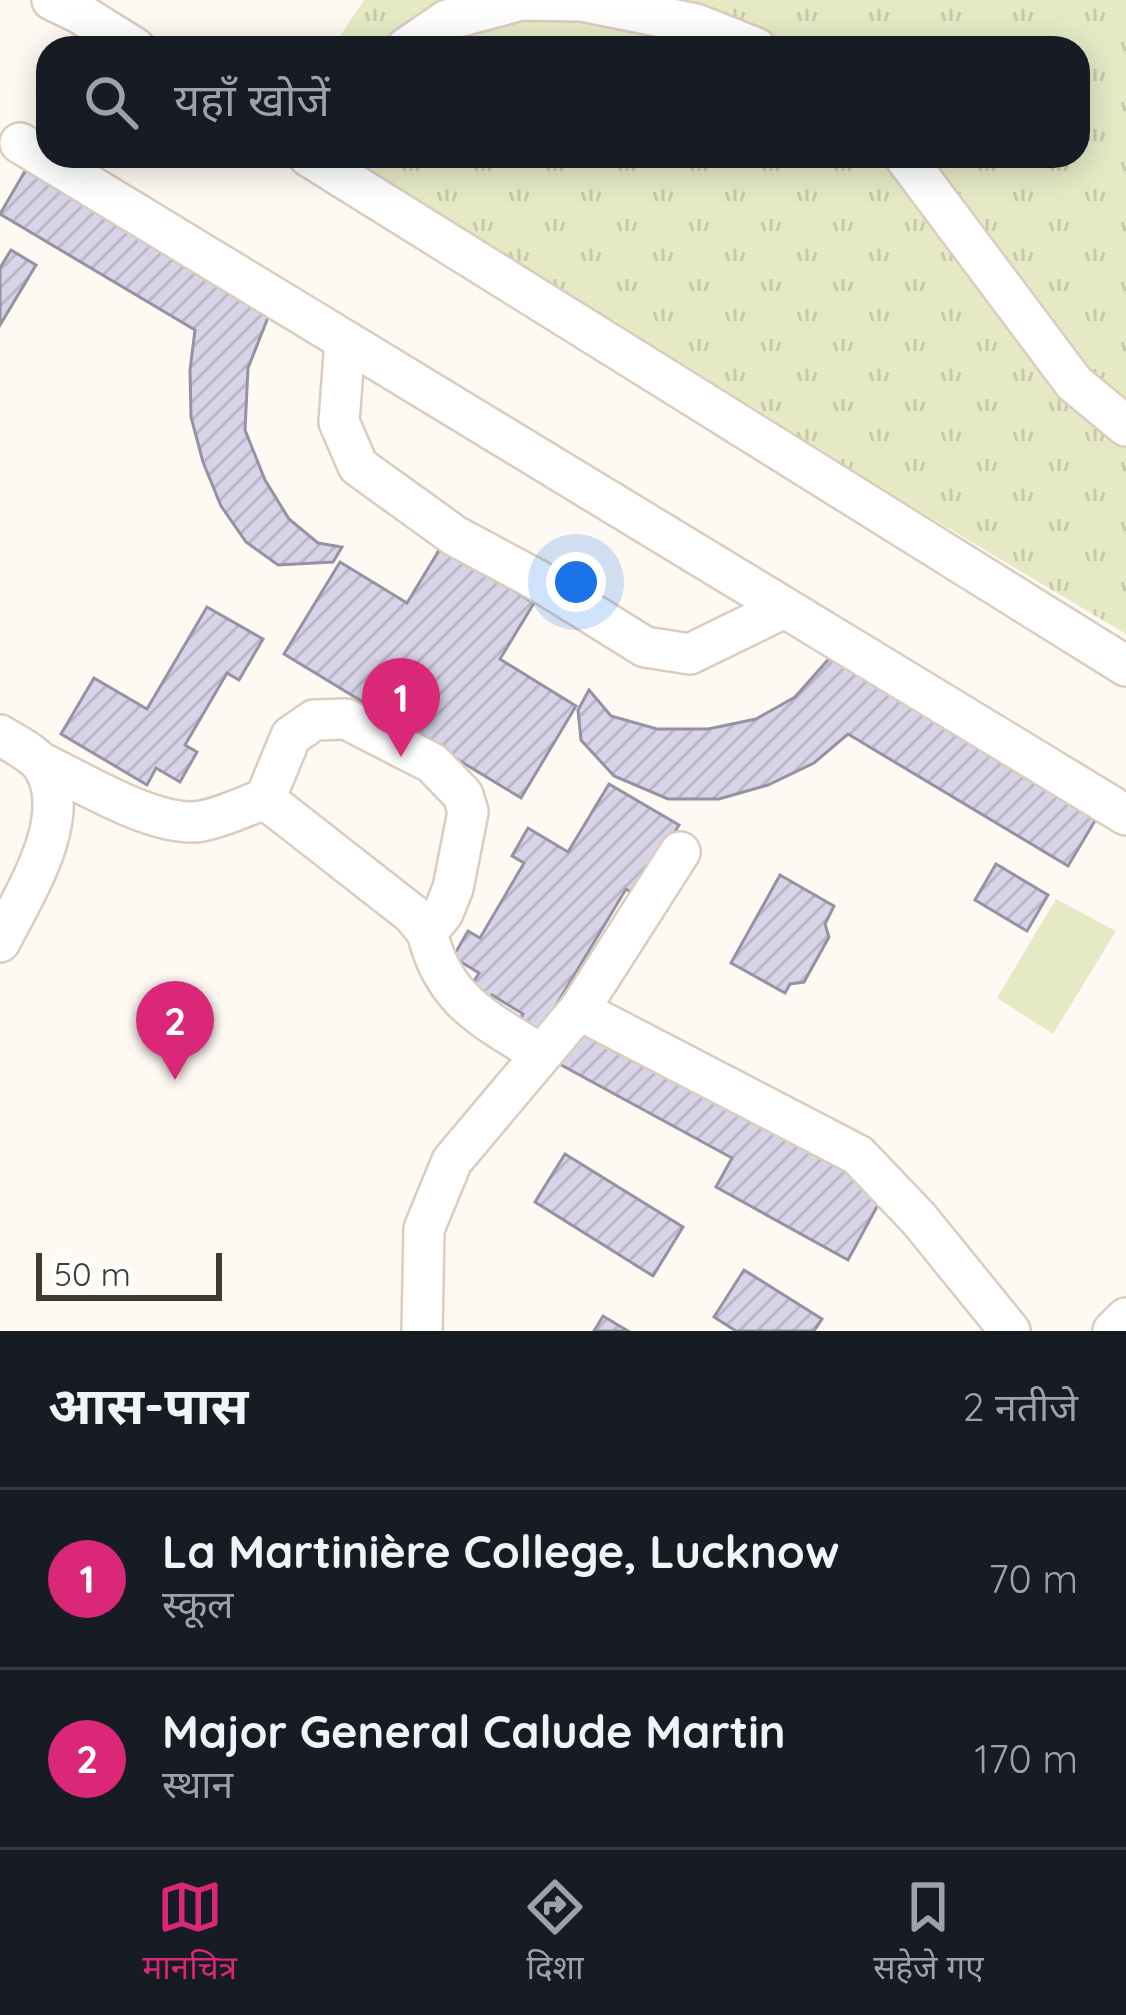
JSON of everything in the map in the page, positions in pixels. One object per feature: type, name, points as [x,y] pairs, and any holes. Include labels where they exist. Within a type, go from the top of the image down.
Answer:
[{"type":"street","points":[[52,0],[116,36]]},
{"type":"street","points":[[424,36],[447,20],[521,0],[581,1],[696,24],[726,36]]},
{"type":"street","points":[[20,143],[36,153]]},
{"type":"street","points":[[61,168],[1126,814]]},
{"type":"street","points":[[327,168],[1126,666]]},
{"type":"street","points":[[913,168],[1074,383],[1126,427]]},
{"type":"street","points":[[345,341],[339,422],[358,466],[455,536],[645,647],[690,654],[784,608]]},
{"type":"street","points":[[0,735],[42,763],[144,812],[170,820],[201,821],[265,799],[291,736],[314,720],[346,718],[432,763],[463,795],[468,812],[452,888],[443,913],[427,932]]},
{"type":"street","points":[[0,942],[46,846],[53,789],[42,763]]},
{"type":"street","points":[[265,799],[412,914],[427,932],[452,991],[475,1012],[540,1054]]},
{"type":"street","points":[[422,1331],[424,1229],[452,1161],[579,1010],[680,852]]},
{"type":"street","points":[[579,1010],[857,1155],[919,1219],[1010,1331]]},
{"type":"street","points":[[1113,1331],[1126,1318]]},
{"type":"green space","points":[[364,0],[1126,0],[1126,634],[343,168],[1090,168],[1090,36],[340,36]]},
{"type":"green space","points":[[1056,899],[1116,931],[1053,1034],[997,998]]},
{"type":"building","points":[[28,166],[271,310],[248,368],[245,430],[265,480],[289,519],[318,543],[342,547],[333,562],[278,565],[246,542],[221,506],[191,417],[195,330],[0,214]]},
{"type":"building","points":[[11,250],[36,265],[0,325],[0,268]]},
{"type":"building","points":[[441,547],[534,603],[500,659],[576,706],[521,798],[284,654],[340,562],[407,603]]},
{"type":"building","points":[[207,607],[263,639],[239,680],[227,673],[185,745],[197,752],[180,782],[156,768],[147,785],[61,734],[94,678],[147,709]]},
{"type":"building","points":[[835,652],[1099,814],[1068,866],[848,734],[814,763],[768,785],[719,799],[668,799],[614,776],[581,740],[578,710],[589,690],[611,716],[657,729],[708,729],[756,719],[795,697]]},
{"type":"building","points":[[609,784],[679,825],[637,896],[626,889],[540,1032],[520,1020],[523,1014],[492,995],[489,1001],[469,989],[479,973],[453,957],[468,931],[480,938],[524,863],[512,856],[528,828],[568,852]]},
{"type":"building","points":[[996,864],[1048,895],[1027,931],[975,900]]},
{"type":"building","points":[[780,875],[834,906],[825,924],[829,937],[804,982],[790,984],[785,993],[731,963]]},
{"type":"building","points":[[574,1020],[886,1190],[848,1260],[716,1187],[732,1158],[552,1060]]},
{"type":"building","points":[[565,1154],[683,1227],[653,1276],[535,1202]]},
{"type":"building","points":[[744,1270],[822,1319],[814,1331],[736,1331],[714,1317]]},
{"type":"building","points":[[603,1316],[628,1331],[594,1331]]},
{"type":"place","name":"La Martinière College, Lucknow","points":[[401,757]]},
{"type":"place","name":"Major General Calude Martin","points":[[175,1080]]}]
